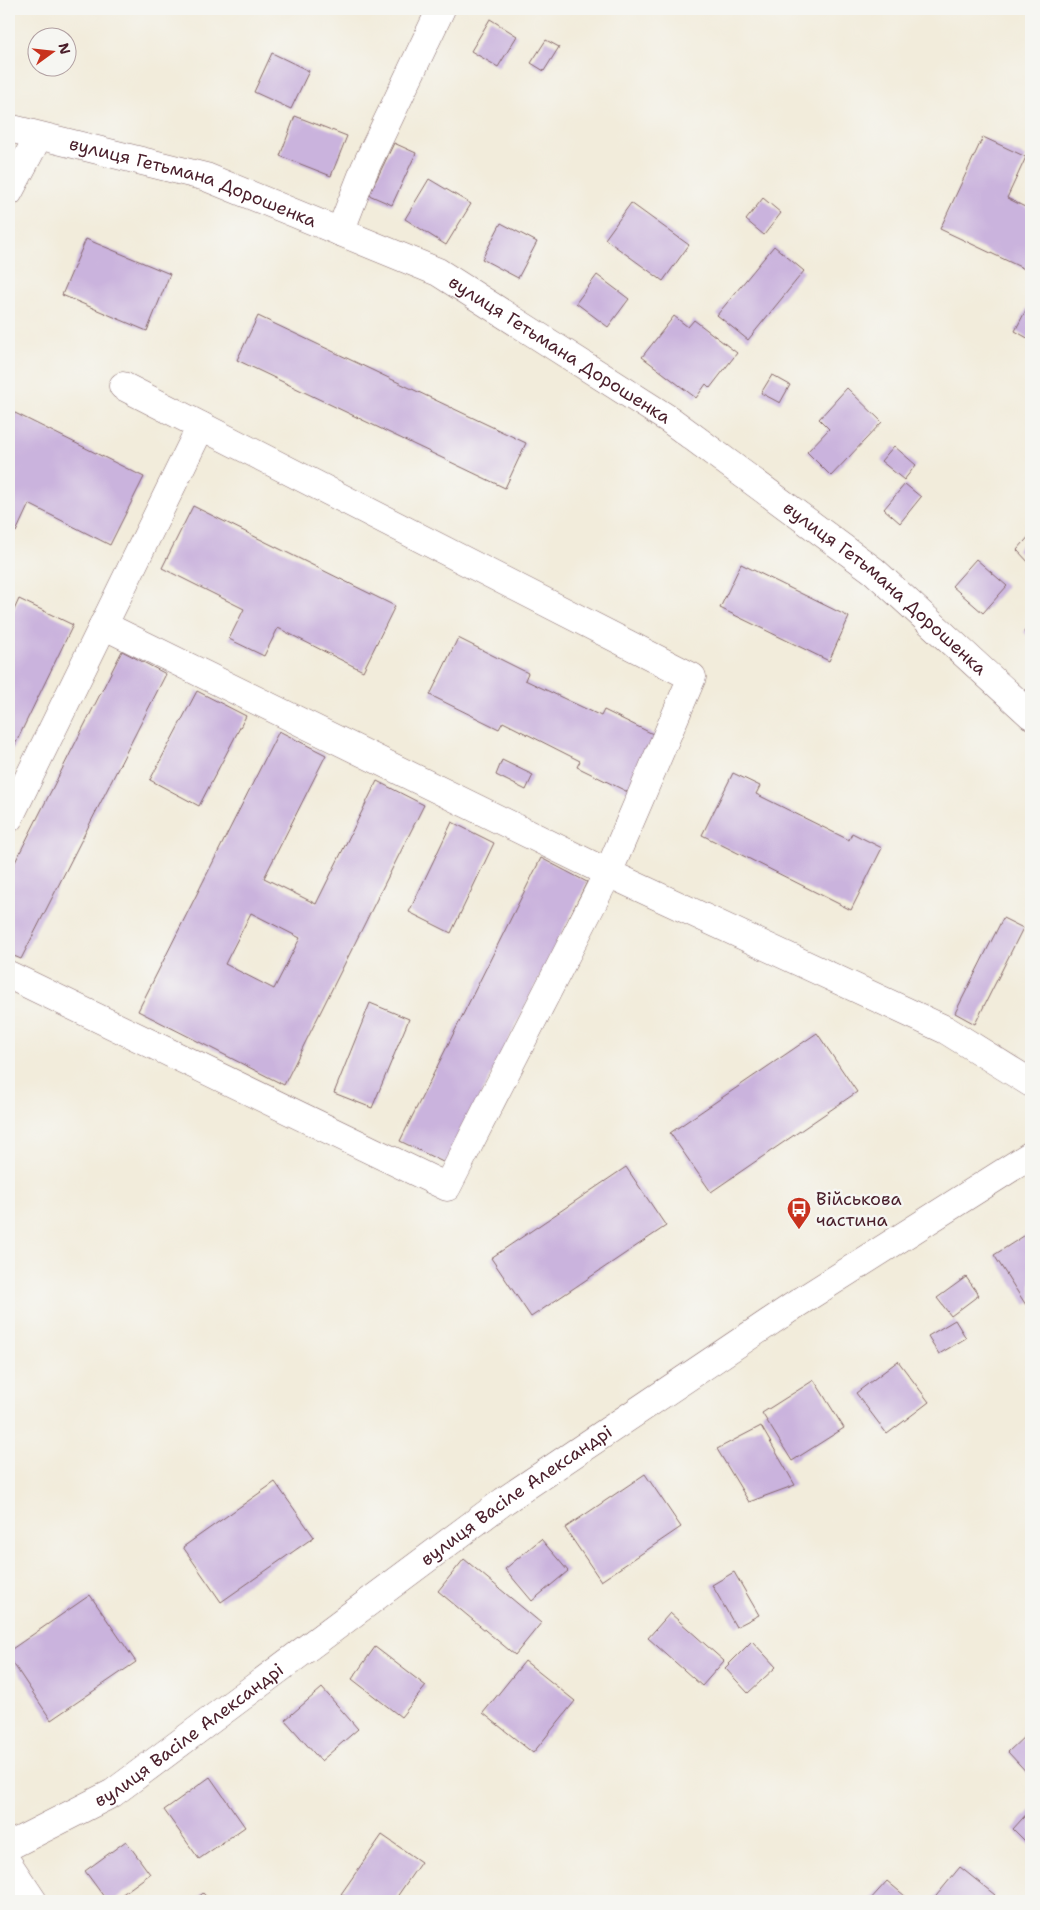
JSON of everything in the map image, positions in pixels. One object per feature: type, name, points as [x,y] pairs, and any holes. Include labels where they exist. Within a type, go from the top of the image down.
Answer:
[{"type":"street","points":[[340,232],[365,168],[441,9]]},
{"type":"street","name":"вулиця Гетьмана Дорошенка","points":[[9,128],[38,137],[206,177],[438,272],[670,420],[874,571],[1031,715]]},
{"type":"street","points":[[9,192],[38,137]]},
{"type":"street","points":[[9,975],[447,1187],[608,873],[692,677],[123,386]]},
{"type":"street","points":[[9,818],[201,426]]},
{"type":"street","points":[[103,625],[608,873],[946,1030],[1031,1083]]},
{"type":"street","name":"вулиця Васіле Александрі","points":[[9,1846],[113,1793],[504,1501],[795,1305],[1031,1155]]},
{"type":"street","points":[[9,1865],[33,1901]]},
{"type":"building","points":[[490,19],[517,36],[498,67],[471,51]]},
{"type":"building","points":[[546,40],[559,47],[544,71],[531,63]]},
{"type":"building","points":[[272,53],[309,71],[291,109],[254,92]]},
{"type":"building","points":[[295,116],[347,136],[331,176],[280,156]]},
{"type":"building","points":[[983,137],[1026,157],[1007,198],[1031,210],[1031,272],[940,229]]},
{"type":"building","points":[[394,143],[416,153],[392,205],[369,195]]},
{"type":"building","points":[[429,179],[471,204],[446,245],[405,219]]},
{"type":"building","points":[[763,198],[781,213],[764,235],[746,220]]},
{"type":"building","points":[[631,203],[689,245],[663,281],[605,239]]},
{"type":"building","points":[[501,223],[537,242],[518,278],[482,259]]},
{"type":"building","points":[[86,239],[170,274],[147,331],[62,295]]},
{"type":"building","points":[[774,246],[804,271],[748,340],[717,315]]},
{"type":"building","points":[[597,275],[629,299],[608,327],[576,303]]},
{"type":"building","points":[[1028,306],[1031,308],[1031,340],[1015,331]]},
{"type":"building","points":[[258,316],[526,443],[505,488],[237,360]]},
{"type":"building","points":[[674,316],[688,327],[694,320],[737,353],[710,388],[706,384],[696,398],[642,357]]},
{"type":"building","points":[[772,375],[790,385],[780,403],[761,393]]},
{"type":"building","points":[[847,388],[882,422],[831,476],[807,452],[829,429],[819,419]]},
{"type":"building","points":[[9,410],[144,477],[110,545],[29,504],[16,532],[9,528]]},
{"type":"building","points":[[894,446],[916,465],[904,480],[881,461]]},
{"type":"building","points":[[905,484],[921,497],[900,523],[884,509]]},
{"type":"building","points":[[193,506],[395,606],[363,671],[278,628],[264,656],[229,639],[244,609],[162,568]]},
{"type":"building","points":[[1031,534],[1031,565],[1017,550]]},
{"type":"building","points":[[976,559],[1007,586],[983,613],[952,586]]},
{"type":"building","points":[[741,564],[849,617],[829,661],[720,608]]},
{"type":"building","points":[[19,599],[73,625],[9,757],[9,621]]},
{"type":"building","points":[[1031,623],[1031,639],[1024,632]]},
{"type":"building","points":[[458,638],[528,673],[525,680],[601,716],[604,710],[659,737],[632,794],[577,767],[580,761],[503,722],[499,729],[430,695]]},
{"type":"building","points":[[122,651],[166,674],[21,959],[9,954],[9,874]]},
{"type":"building","points":[[197,691],[246,716],[199,806],[150,780]]},
{"type":"building","points":[[279,731],[326,755],[264,878],[316,904],[377,781],[424,805],[284,1085],[138,1011]],"holes":[[[251,913],[300,938],[274,989],[225,964]]]},
{"type":"building","points":[[502,760],[533,775],[526,790],[496,775]]},
{"type":"building","points":[[733,773],[760,786],[756,794],[849,840],[852,833],[882,848],[851,910],[702,835]]},
{"type":"building","points":[[452,822],[494,843],[451,933],[409,912]]},
{"type":"building","points":[[541,858],[587,882],[447,1164],[400,1141]]},
{"type":"building","points":[[1003,918],[1023,928],[975,1024],[955,1013]]},
{"type":"building","points":[[370,1003],[409,1019],[372,1108],[334,1093]]},
{"type":"building","points":[[817,1033],[857,1092],[711,1192],[670,1133]]},
{"type":"building","points":[[626,1167],[666,1226],[531,1317],[491,1258]]},
{"type":"building","points":[[1031,1227],[1031,1238],[1026,1230]]},
{"type":"building","points":[[1027,1234],[1031,1242],[1031,1302],[1026,1305],[994,1255]]},
{"type":"building","points":[[966,1277],[979,1295],[951,1316],[937,1298]]},
{"type":"building","points":[[955,1320],[966,1338],[939,1354],[928,1336]]},
{"type":"building","points":[[898,1361],[929,1402],[887,1434],[856,1393]]},
{"type":"building","points":[[814,1380],[844,1428],[792,1461],[762,1413]]},
{"type":"building","points":[[761,1426],[795,1485],[749,1502],[717,1449]]},
{"type":"building","points":[[645,1474],[681,1527],[601,1581],[565,1528]]},
{"type":"building","points":[[275,1482],[314,1537],[221,1602],[183,1547]]},
{"type":"building","points":[[541,1539],[568,1571],[532,1601],[505,1569]]},
{"type":"building","points":[[464,1559],[541,1623],[515,1655],[438,1591]]},
{"type":"building","points":[[734,1572],[759,1615],[736,1627],[712,1585]]},
{"type":"building","points":[[90,1595],[136,1662],[51,1720],[9,1657],[9,1651]]},
{"type":"building","points":[[670,1613],[724,1661],[702,1686],[648,1638]]},
{"type":"building","points":[[752,1641],[776,1667],[748,1693],[725,1668]]},
{"type":"building","points":[[375,1647],[426,1686],[401,1717],[352,1679]]},
{"type":"building","points":[[525,1661],[575,1701],[533,1753],[483,1713]]},
{"type":"building","points":[[322,1688],[358,1729],[321,1761],[285,1720]]},
{"type":"building","points":[[1027,1734],[1031,1739],[1030,1776],[1008,1752]]},
{"type":"building","points":[[210,1777],[245,1827],[199,1859],[164,1810]]},
{"type":"building","points":[[1031,1809],[1031,1847],[1013,1829]]},
{"type":"building","points":[[382,1835],[421,1862],[394,1901],[352,1901],[341,1894]]},
{"type":"building","points":[[126,1841],[150,1874],[113,1901],[107,1901],[85,1871]]},
{"type":"building","points":[[960,1867],[995,1895],[990,1901],[932,1901]]},
{"type":"building","points":[[887,1881],[911,1901],[869,1901]]},
{"type":"building","points":[[203,1893],[210,1901],[194,1901]]},
{"type":"place","name":"Військова частина","points":[[799,1230]]}]
